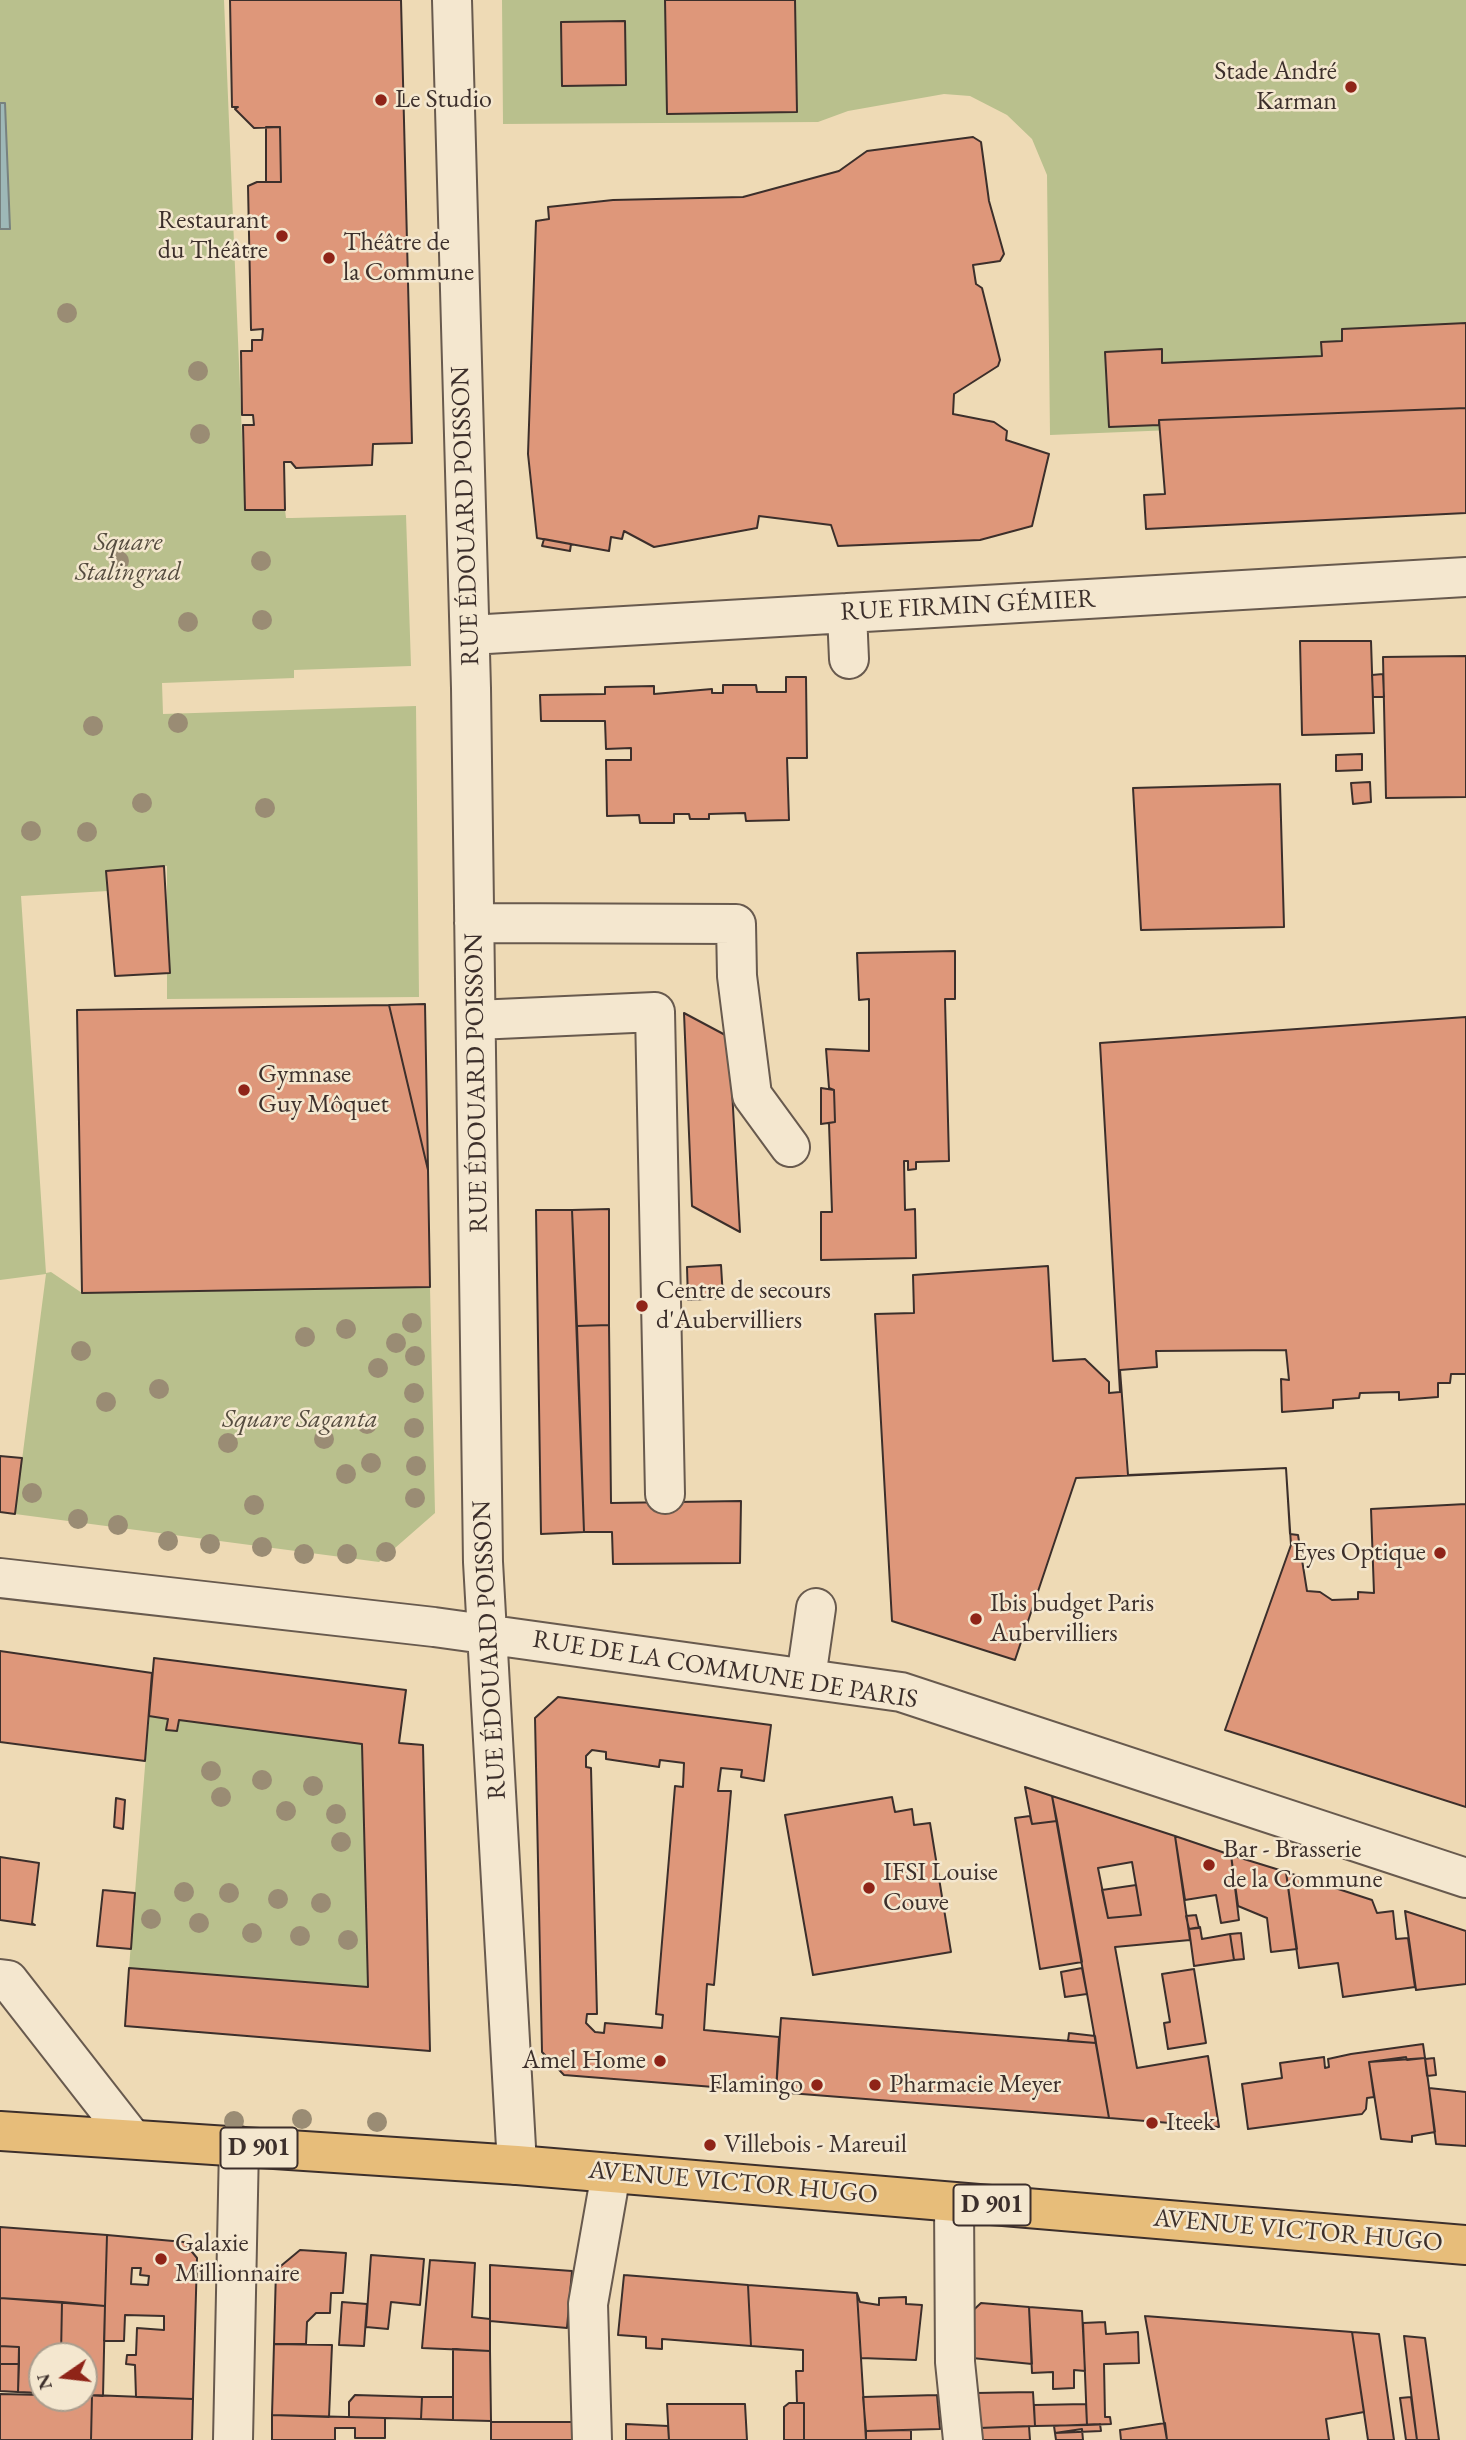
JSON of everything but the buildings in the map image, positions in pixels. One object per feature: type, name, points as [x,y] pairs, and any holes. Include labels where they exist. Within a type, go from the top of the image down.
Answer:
[{"type":"main road","name":"AVENUE VICTOR HUGO","points":[[0,2130],[517,2165],[1466,2245]]},
{"type":"street","name":"RUE ÉDOUARD POISSON","points":[[452,0],[470,635],[486,1634],[517,2165]]},
{"type":"street","name":"RUE FIRMIN GÉMIER","points":[[470,635],[1466,577]]},
{"type":"street","points":[[847,613],[849,659]]},
{"type":"street","points":[[474,923],[736,924],[737,976],[752,1096],[790,1147]]},
{"type":"street","points":[[476,1020],[655,1012],[665,1494]]},
{"type":"street","name":"RUE DE LA COMMUNE DE PARIS","points":[[0,1578],[486,1634],[901,1692],[1466,1878]]},
{"type":"street","points":[[806,1678],[816,1608]]},
{"type":"street","points":[[0,1979],[8,1980],[132,2139]]},
{"type":"street","points":[[233,2440],[239,2146]]},
{"type":"street","points":[[592,2440],[588,2304],[611,2173]]},
{"type":"street","points":[[954,2202],[955,2362],[963,2440]]},
{"type":"green space","points":[[0,0],[224,0],[245,510],[285,510],[286,518],[406,515],[411,666],[294,670],[294,678],[162,683],[163,714],[416,706],[419,997],[167,999],[167,866],[107,871],[108,891],[21,896],[46,1273],[51,1272],[82,1293],[430,1287],[435,1513],[379,1562],[15,1514],[46,1274],[0,1280]]},
{"type":"green space","points":[[502,0],[1466,0],[1466,418],[1050,435],[1047,175],[1032,139],[1007,115],[970,96],[944,94],[848,111],[818,122],[503,124]]},
{"type":"green space","points":[[149,1716],[168,1719],[167,1730],[177,1731],[179,1720],[362,1744],[368,1987],[129,1968]]},
{"type":"water","points":[[0,103],[5,103],[10,229],[0,229]]},
{"type":"place","name":"Stade André Karman","points":[[1351,87]]},
{"type":"place","name":"Le Studio","points":[[381,100]]},
{"type":"place","name":"Restaurant du Théâtre","points":[[282,236]]},
{"type":"place","name":"Théâtre de la Commune","points":[[329,258]]},
{"type":"place","name":"Gymnase Guy Môquet","points":[[244,1090]]},
{"type":"place","name":"Centre de secours d'Aubervilliers","points":[[642,1306]]},
{"type":"place","name":"Eyes Optique","points":[[1440,1553]]},
{"type":"place","name":"Ibis budget Paris Aubervilliers","points":[[976,1619]]},
{"type":"place","name":"Bar - Brasserie de la Commune","points":[[1209,1865]]},
{"type":"place","name":"IFSI Louise Couve","points":[[869,1888]]},
{"type":"place","name":"Amel Home","points":[[660,2061]]},
{"type":"place","name":"Flamingo","points":[[817,2085]]},
{"type":"place","name":"Pharmacie Meyer","points":[[875,2085]]},
{"type":"place","name":"Iteek","points":[[1152,2123]]},
{"type":"place","name":"Villebois - Mareuil","points":[[710,2145]]},
{"type":"place","name":"Galaxie Millionnaire","points":[[161,2259]]},
{"type":"park label","name":"Square Stalingrad","points":[[128,558]]},
{"type":"park label","name":"Square Saganta","points":[[300,1420]]}]
